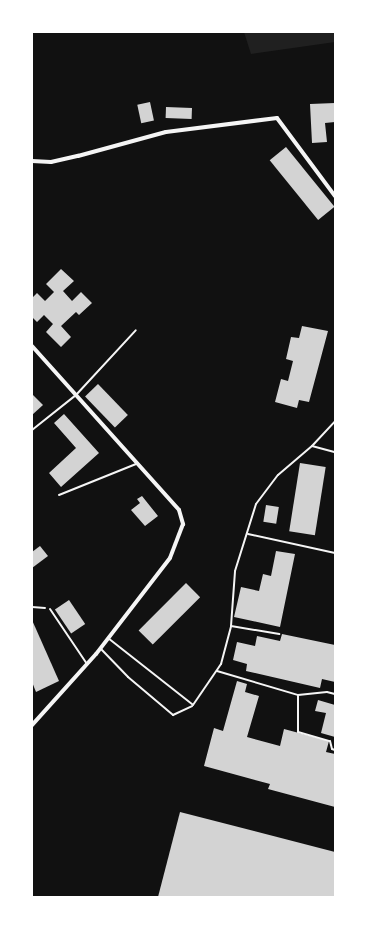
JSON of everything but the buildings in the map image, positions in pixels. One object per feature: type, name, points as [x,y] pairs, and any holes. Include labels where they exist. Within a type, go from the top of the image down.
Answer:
[{"type":"street","points":[[32,162],[52,162],[166,132],[277,118],[335,196]]},
{"type":"street","points":[[32,346],[179,510],[183,524],[170,558],[87,664],[32,725]]},
{"type":"lane","points":[[32,430],[76,395],[136,330]]},
{"type":"lane","points":[[100,648],[128,677],[173,715],[193,706],[217,671],[231,626],[236,571],[256,504],[278,475],[312,446],[335,421]]},
{"type":"lane","points":[[312,446],[335,452]]},
{"type":"lane","points":[[59,495],[137,463]]},
{"type":"lane","points":[[248,534],[335,553]]},
{"type":"lane","points":[[50,609],[87,664]]},
{"type":"lane","points":[[231,626],[279,634]]},
{"type":"lane","points":[[108,637],[193,706]]},
{"type":"lane","points":[[217,671],[298,696],[327,692],[335,694]]},
{"type":"lane","points":[[298,696],[298,732],[330,741],[332,749],[335,750]]},
{"type":"path","points":[[32,607],[50,609]]},
{"type":"shaded area","points":[[244,32],[335,32],[335,42],[251,54]]}]
